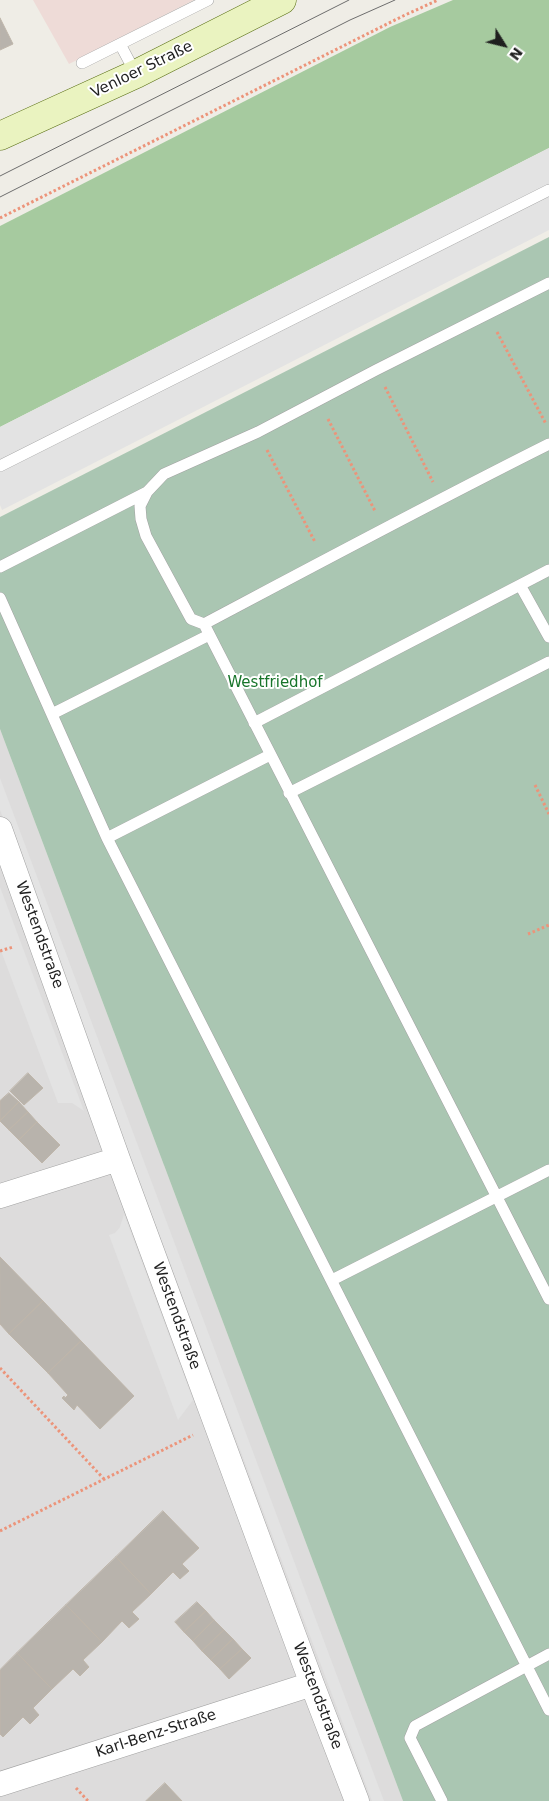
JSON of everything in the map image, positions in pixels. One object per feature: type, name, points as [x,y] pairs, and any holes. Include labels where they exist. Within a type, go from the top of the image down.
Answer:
[{"type":"main road","name":"Venloer Straße","points":[[0,136],[136,74],[282,0]]},
{"type":"street","name":"Westendstraße","points":[[0,830],[118,1160],[357,1801]]},
{"type":"street","points":[[0,1196],[118,1160]]},
{"type":"street","name":"Karl-Benz-Straße","points":[[0,1784],[312,1684]]},
{"type":"lane","points":[[82,63],[208,0]]},
{"type":"lane","points":[[120,44],[136,74]]},
{"type":"lane","points":[[0,466],[549,190]]},
{"type":"lane","points":[[549,283],[258,432],[164,474],[147,492],[140,506],[141,519],[146,536],[191,619],[207,629],[549,1299]]},
{"type":"lane","points":[[52,714],[207,629],[324,560],[549,444]]},
{"type":"lane","points":[[0,567],[147,492]]},
{"type":"lane","points":[[254,723],[549,570]]},
{"type":"lane","points":[[520,585],[549,637]]},
{"type":"lane","points":[[0,598],[107,838],[549,1710]]},
{"type":"lane","points":[[290,793],[549,662]]},
{"type":"lane","points":[[107,838],[270,755]]},
{"type":"lane","points":[[332,1280],[549,1170]]},
{"type":"lane","points":[[442,1801],[410,1738],[415,1726],[549,1654]]},
{"type":"path","points":[[0,218],[438,0]]},
{"type":"path","points":[[488,314],[549,429]]},
{"type":"path","points":[[376,370],[441,498]]},
{"type":"path","points":[[318,401],[384,530]]},
{"type":"path","points":[[258,432],[324,560]]},
{"type":"path","points":[[535,786],[549,814]]},
{"type":"path","points":[[528,934],[549,925]]},
{"type":"path","points":[[0,1368],[104,1479]]},
{"type":"path","points":[[0,1531],[216,1423]]},
{"type":"shaded area","points":[[33,0],[194,0],[69,64]]},
{"type":"shaded area","points":[[549,148],[549,230],[2,510],[0,505],[0,427]]},
{"type":"shaded area","points":[[0,729],[403,1801],[0,1801]]},
{"type":"shaded area","points":[[0,778],[384,1801],[372,1801],[0,810]]},
{"type":"shaded area","points":[[0,887],[84,1111],[72,1103],[58,1103],[0,948]]},
{"type":"shaded area","points":[[124,1214],[193,1400],[178,1420],[109,1235],[115,1233],[120,1227]]},
{"type":"green space","points":[[453,0],[549,0],[549,148],[0,427],[0,226],[390,27]]},
{"type":"green space","name":"Westfriedhof","points":[[549,237],[549,1801],[403,1801],[0,729],[0,517]]},
{"type":"building","points":[[0,18],[13,44],[0,50]]},
{"type":"building","points":[[28,1073],[43,1088],[24,1105],[10,1091]]},
{"type":"building","points":[[9,1093],[19,1102],[0,1121],[0,1101]]},
{"type":"building","points":[[19,1102],[28,1112],[9,1130],[0,1121]]},
{"type":"building","points":[[28,1112],[37,1122],[19,1140],[9,1130]]},
{"type":"building","points":[[37,1122],[60,1145],[42,1163],[19,1140]]},
{"type":"building","points":[[0,1257],[43,1301],[9,1334],[0,1324]]},
{"type":"building","points":[[43,1301],[81,1341],[48,1373],[9,1334]]},
{"type":"building","points":[[81,1341],[134,1396],[100,1429],[77,1405],[74,1410],[62,1398],[68,1395],[48,1373]]},
{"type":"building","points":[[163,1511],[199,1548],[182,1564],[189,1571],[180,1579],[173,1572],[151,1594],[116,1557]]},
{"type":"building","points":[[116,1557],[151,1594],[132,1612],[139,1619],[129,1628],[122,1621],[102,1642],[66,1605]]},
{"type":"building","points":[[197,1602],[206,1611],[184,1632],[175,1622]]},
{"type":"building","points":[[66,1605],[102,1642],[83,1660],[89,1667],[80,1676],[73,1669],[52,1689],[17,1653]]},
{"type":"building","points":[[206,1611],[214,1620],[193,1641],[184,1632]]},
{"type":"building","points":[[214,1620],[224,1630],[202,1651],[193,1641]]},
{"type":"building","points":[[224,1630],[233,1639],[211,1660],[202,1651]]},
{"type":"building","points":[[233,1639],[242,1649],[220,1669],[211,1660]]},
{"type":"building","points":[[242,1649],[251,1658],[229,1679],[220,1669]]},
{"type":"building","points":[[17,1653],[52,1689],[33,1708],[39,1715],[30,1724],[23,1717],[3,1737],[0,1734],[0,1670]]},
{"type":"building","points":[[165,1783],[182,1801],[146,1801]]},
{"type":"tram line","points":[[0,176],[349,0]]},
{"type":"tram line","points":[[0,197],[350,20],[395,0]]}]
